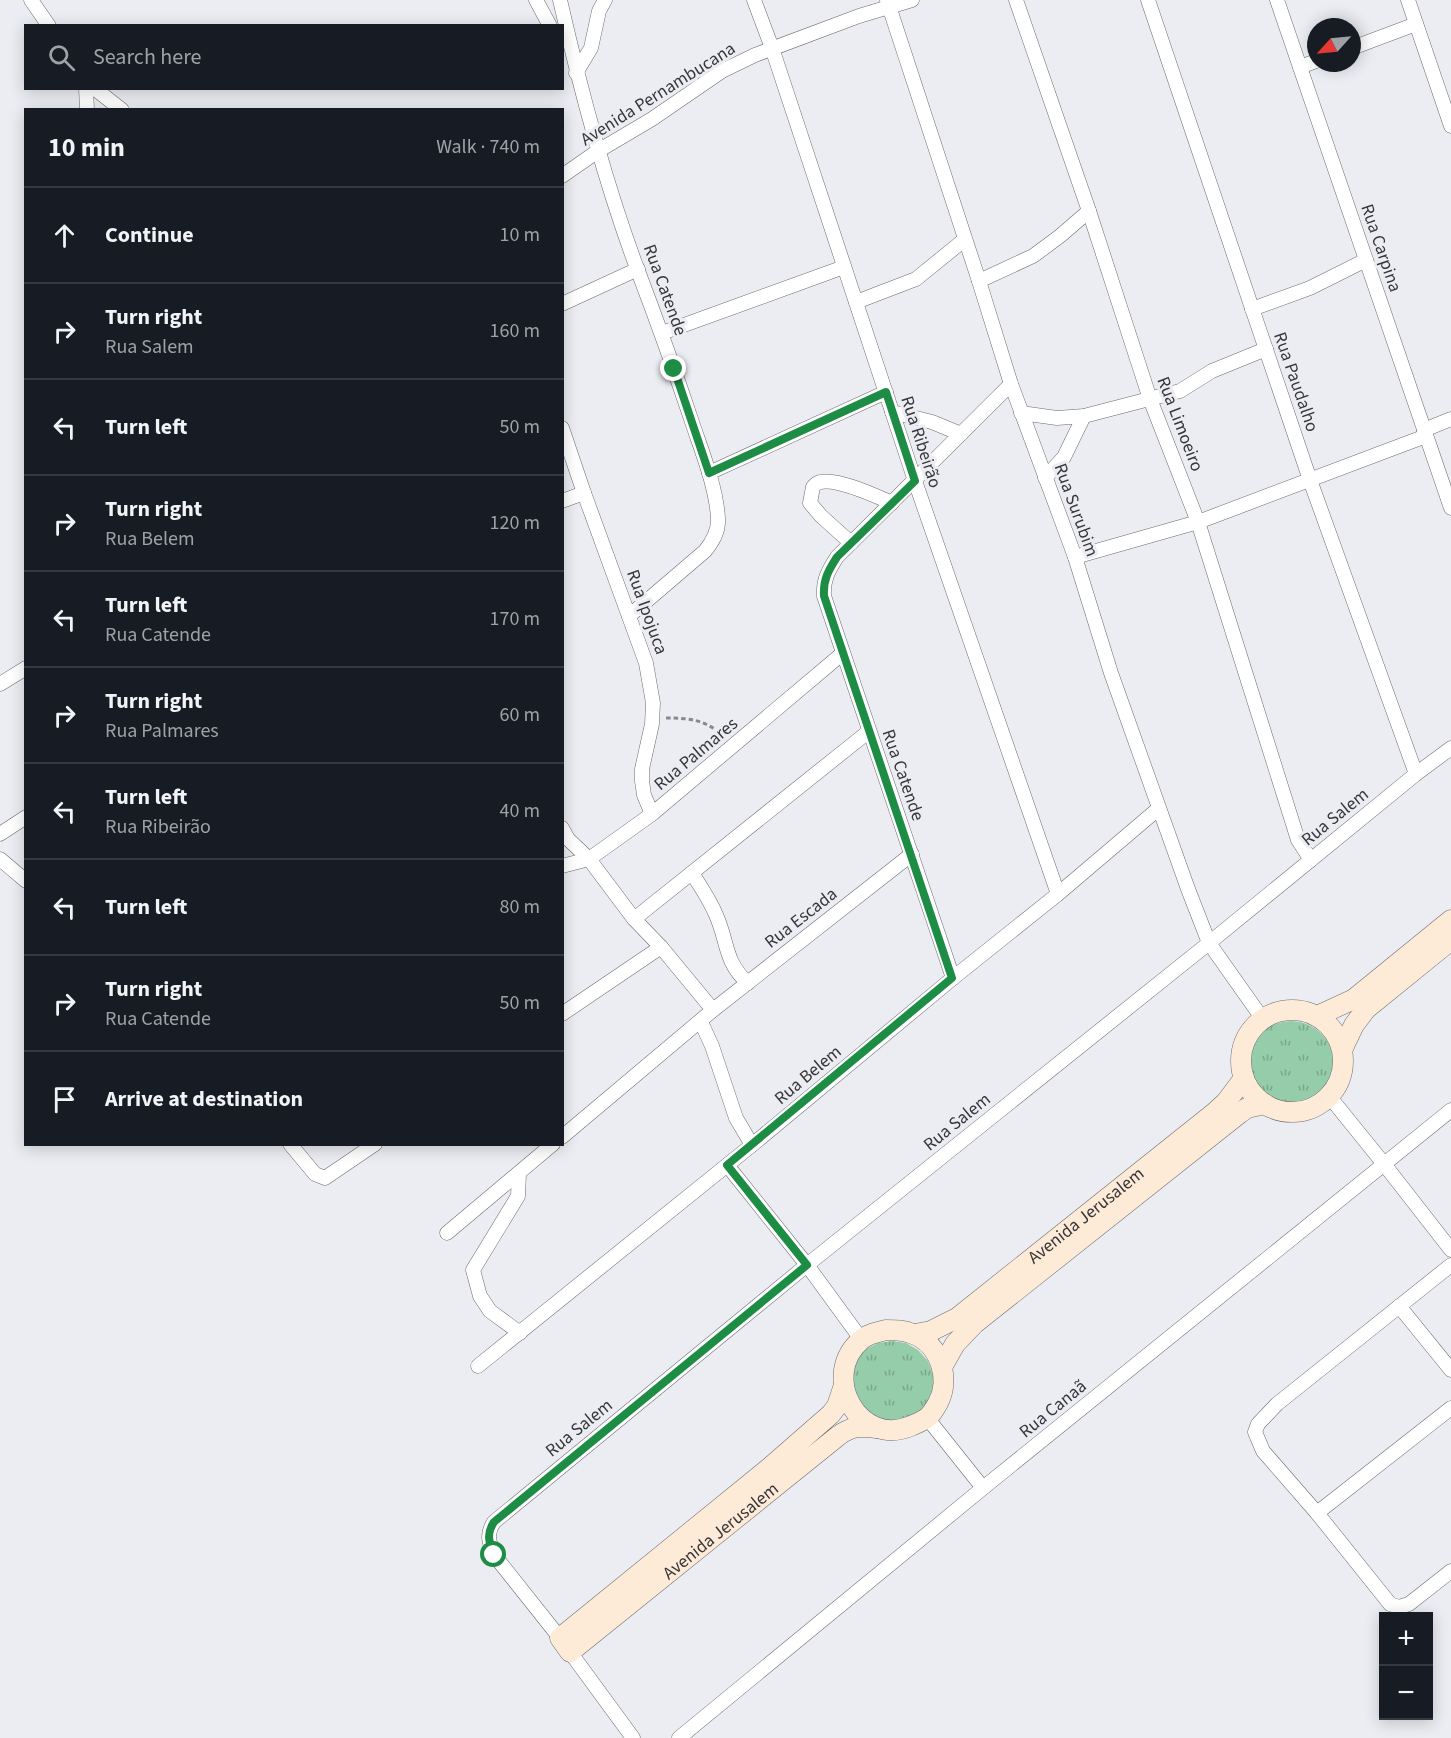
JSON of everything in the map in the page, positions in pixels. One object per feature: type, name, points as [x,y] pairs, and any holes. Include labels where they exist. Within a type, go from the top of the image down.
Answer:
[{"type":"street","points":[[31,0],[48,24]]},
{"type":"street","points":[[536,0],[549,24]]},
{"type":"street","points":[[560,0],[576,73]]},
{"type":"street","points":[[576,73],[591,48],[599,11],[605,0]]},
{"type":"street","name":"Rua Ribeirão","points":[[754,0],[772,48],[915,481],[1058,894]]},
{"type":"street","name":"Avenida Pernambucana","points":[[564,175],[722,71],[754,55],[888,3],[912,0]]},
{"type":"street","name":"Rua Limoeiro","points":[[1016,0],[1089,211],[1150,399],[1198,522],[1298,840],[1311,860]]},
{"type":"street","name":"Rua Paudalho","points":[[1148,0],[1310,480],[1416,774]]},
{"type":"street","name":"Rua Carpina","points":[[1277,0],[1451,508]]},
{"type":"street","points":[[1408,0],[1451,126]]},
{"type":"street","name":"Rua Surubim","points":[[888,3],[1011,384],[1075,557],[1111,673],[1158,809],[1209,943],[1263,1018]]},
{"type":"street","points":[[1361,45],[1416,24]]},
{"type":"street","points":[[564,52],[576,73]]},
{"type":"street","points":[[1300,66],[1307,64]]},
{"type":"street","name":"Rua Catende","points":[[576,73],[598,151],[709,473],[719,520],[714,539],[705,551],[629,616]]},
{"type":"street","points":[[86,90],[87,108]]},
{"type":"street","points":[[97,90],[119,108]]},
{"type":"street","points":[[979,281],[1034,256],[1089,211]]},
{"type":"street","points":[[856,302],[916,279],[964,240]]},
{"type":"street","points":[[1252,309],[1310,288],[1366,260]]},
{"type":"street","points":[[662,333],[844,267]]},
{"type":"street","points":[[564,303],[638,269]]},
{"type":"street","points":[[1021,413],[1057,418],[1084,416],[1150,399],[1180,391],[1212,371],[1266,349]]},
{"type":"street","points":[[892,503],[864,491],[822,481],[813,487],[810,503],[851,543],[915,481],[1011,384]]},
{"type":"street","points":[[709,473],[886,392]]},
{"type":"street","points":[[892,412],[932,422],[962,434]]},
{"type":"street","points":[[1045,478],[1064,457],[1084,416]]},
{"type":"street","points":[[1075,557],[1198,522],[1425,433],[1451,418]]},
{"type":"street","name":"Rua Ipojuca","points":[[564,434],[646,663],[653,703],[642,781],[644,795],[652,814]]},
{"type":"street","points":[[564,500],[584,493]]},
{"type":"street","name":"Rua Catende","points":[[851,543],[837,557],[828,571],[823,584],[824,596],[952,978]]},
{"type":"street","name":"Rua Palmares","points":[[564,866],[589,859],[652,814],[843,654]]},
{"type":"street","points":[[0,684],[24,669]]},
{"type":"street","points":[[634,920],[868,732]]},
{"type":"street","name":"Rua Salem","points":[[565,1645],[494,1555],[488,1541],[489,1529],[494,1522],[807,1265],[1451,748]]},
{"type":"street","name":"Rua Belem","points":[[478,1366],[752,1145],[1158,809]]},
{"type":"street","points":[[0,834],[24,818]]},
{"type":"street","points":[[564,832],[568,839],[589,859],[634,920],[661,947],[713,1010]]},
{"type":"street","name":"Rua Escada","points":[[564,1135],[713,1010],[912,854]]},
{"type":"street","points":[[0,859],[24,880]]},
{"type":"street","points":[[692,873],[715,913],[732,965],[737,974],[748,983]]},
{"type":"street","points":[[1343,1048],[1330,1027],[1317,1016],[1289,1009],[1275,1012],[1263,1018],[1251,1030],[1243,1045],[1241,1062],[1244,1078],[1252,1093],[1265,1104],[1281,1111],[1299,1112],[1315,1107],[1335,1088],[1342,1070],[1343,1048],[1354,1025],[1366,1009],[1424,952],[1451,920]]},
{"type":"street","points":[[1317,1016],[1354,999],[1424,952],[1451,940]]},
{"type":"street","points":[[564,1013],[661,947]]},
{"type":"street","points":[[700,1022],[712,1046],[736,1118],[752,1145]]},
{"type":"street","name":"Avenida Jerusalem","points":[[1157,1169],[1226,1102],[1244,1078]]},
{"type":"street","points":[[1329,1096],[1451,1250]]},
{"type":"street","name":"Avenida Jerusalem","points":[[565,1645],[831,1414],[837,1406],[843,1388],[846,1363],[851,1351],[861,1339],[886,1329],[915,1334],[931,1331],[957,1317],[1029,1270],[1157,1169],[1247,1108],[1265,1104]]},
{"type":"street","name":"Rua Canaã","points":[[679,1738],[983,1488],[1451,1110]]},
{"type":"street","points":[[292,1146],[321,1178],[329,1176],[372,1146]]},
{"type":"street","points":[[447,1233],[551,1146]]},
{"type":"street","points":[[727,1165],[807,1265],[861,1339]]},
{"type":"street","points":[[519,1173],[518,1196],[473,1270],[480,1296],[490,1311],[520,1333]]},
{"type":"street","points":[[1451,1265],[1277,1404],[1258,1424],[1255,1432],[1263,1451],[1317,1513],[1390,1604],[1399,1607],[1409,1605],[1451,1571]]},
{"type":"street","name":"Avenida Jerusalem","points":[[565,1645],[847,1429],[858,1426],[903,1430],[928,1419],[943,1392],[942,1367],[955,1344],[1029,1270]]},
{"type":"street","points":[[1399,1306],[1451,1370]]},
{"type":"street","points":[[915,1334],[927,1342],[942,1367]]},
{"type":"street","points":[[843,1388],[855,1413],[865,1422],[877,1428]]},
{"type":"street","points":[[1317,1513],[1451,1408]]},
{"type":"street","points":[[928,1419],[983,1488]]},
{"type":"street","points":[[565,1645],[633,1738]]},
{"type":"path","points":[[652,719],[690,718],[714,728],[736,743]]},
{"type":"green space","points":[[1291,1021],[1315,1028],[1327,1040],[1334,1064],[1327,1088],[1315,1100],[1291,1107],[1267,1100],[1255,1088],[1248,1064],[1255,1040],[1267,1028]]},
{"type":"green space","points":[[892,1341],[906,1343],[918,1350],[928,1361],[933,1375],[934,1389],[922,1415],[896,1427],[858,1411],[850,1371],[856,1359],[866,1349],[878,1343]]},
{"type":"route","points":[[494,1555],[488,1541],[489,1529],[494,1522],[807,1265],[727,1165],[952,978],[824,596],[823,584],[837,557],[915,481],[886,392],[709,473],[674,369]]}]
